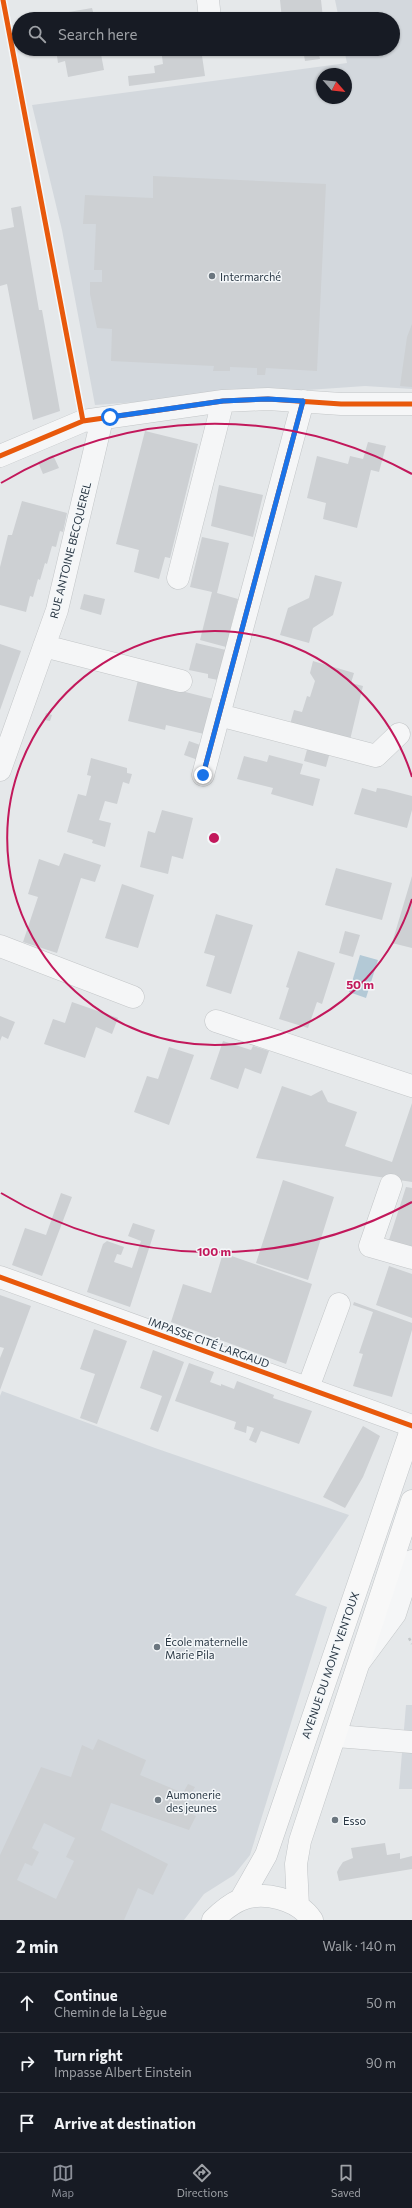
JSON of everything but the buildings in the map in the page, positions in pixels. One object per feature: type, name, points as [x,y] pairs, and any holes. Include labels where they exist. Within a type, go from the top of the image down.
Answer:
[{"type":"main road","name":"AVENUE DU MONT VENTOUX","points":[[241,1899],[266,1855],[412,1427]]},
{"type":"main road","points":[[305,1913],[296,1871],[300,1841],[412,1505]]},
{"type":"main road","points":[[212,1920],[225,1908],[241,1899],[260,1896],[280,1898],[305,1913]]},
{"type":"street","points":[[208,0],[209,12]]},
{"type":"street","points":[[0,456],[83,421],[223,401],[268,399],[341,404],[412,404]]},
{"type":"street","points":[[178,578],[223,401]]},
{"type":"street","points":[[203,775],[303,401]]},
{"type":"street","name":"RUE ANTOINE BECQUEREL","points":[[0,770],[57,610],[102,419]]},
{"type":"street","points":[[44,646],[181,681]]},
{"type":"street","points":[[219,715],[376,756],[399,734]]},
{"type":"street","points":[[0,946],[133,997]]},
{"type":"street","points":[[216,1021],[412,1086]]},
{"type":"street","points":[[391,1185],[370,1246],[412,1258]]},
{"type":"street","name":"IMPASSE CITÉ LARGAUD","points":[[0,1277],[412,1427]]},
{"type":"street","points":[[308,1388],[338,1304]]},
{"type":"street","points":[[384,1510],[398,1505],[412,1505]]},
{"type":"street","points":[[361,1661],[395,1614],[412,1561]]},
{"type":"street","points":[[336,1736],[412,1742]]},
{"type":"shaded area","points":[[335,0],[412,0],[412,389],[365,386],[95,405],[62,230],[32,105],[347,63],[346,56],[400,56],[400,12],[338,12]]},
{"type":"shaded area","name":"École maternelle Marie Pila","points":[[2,1391],[155,1448],[349,1515],[295,1595],[327,1607],[250,1855],[234,1875],[204,1894],[184,1920],[0,1920],[0,1396]]},
{"type":"shaded area","points":[[406,1705],[412,1705],[412,1789],[399,1789]]},
{"type":"water","points":[[360,955],[378,960],[366,998],[349,992]]},
{"type":"cycle path","points":[[3,0],[12,47]]},
{"type":"cycle path","points":[[14,56],[83,421]]},
{"type":"cycle path","points":[[0,456],[83,421],[223,401],[268,399],[341,404],[412,404]]},
{"type":"cycle path","points":[[203,775],[303,401]]},
{"type":"cycle path","points":[[0,1277],[412,1426]]},
{"type":"place","name":"Intermarché","points":[[212,276]]},
{"type":"place","name":"École maternelle Marie Pila","points":[[157,1647]]},
{"type":"place","name":"Aumonerie des jeunes","points":[[158,1800]]},
{"type":"place","name":"Esso","points":[[335,1820]]},
{"type":"route","points":[[110,417],[223,401],[268,399],[303,401],[203,775]]}]
